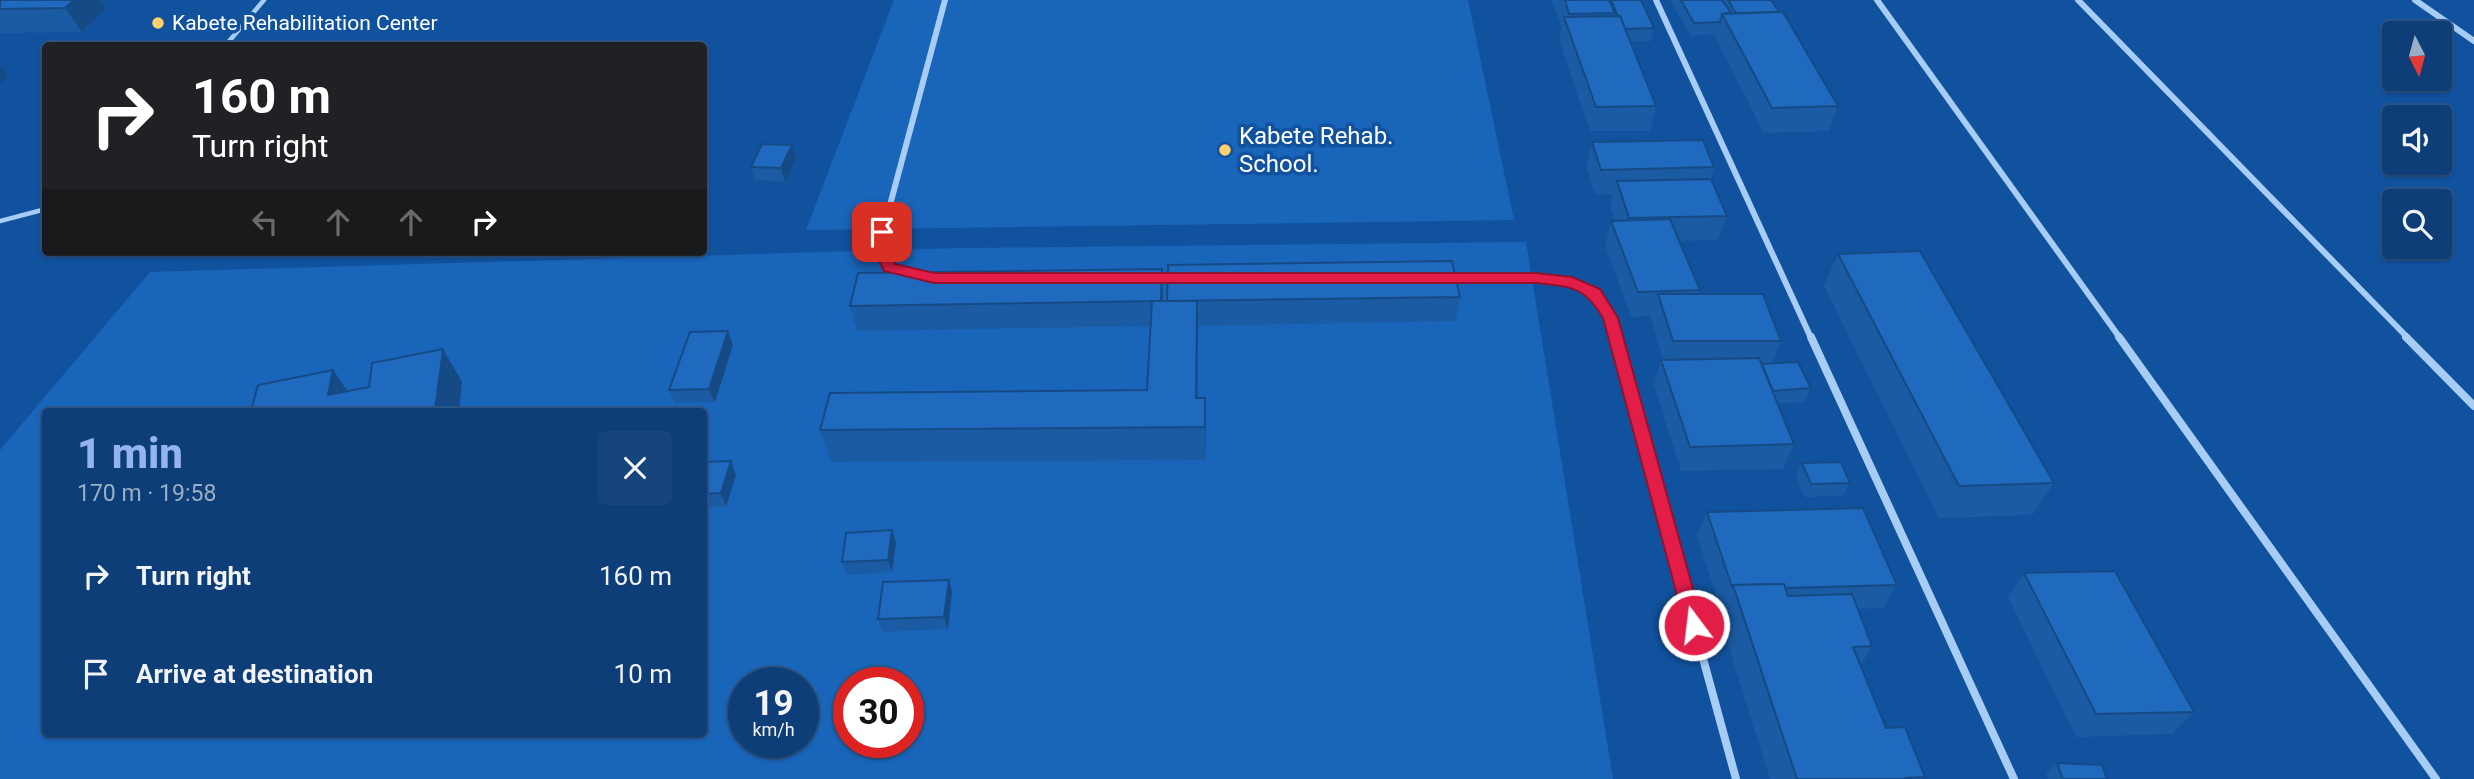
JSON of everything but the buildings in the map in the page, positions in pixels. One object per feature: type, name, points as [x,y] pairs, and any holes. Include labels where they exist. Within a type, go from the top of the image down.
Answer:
[{"type":"street","points":[[922,276],[889,268],[879,246],[945,0]]},
{"type":"street","points":[[1656,0],[2014,779]]},
{"type":"street","points":[[1877,0],[2436,779]]},
{"type":"street","points":[[2078,0],[2474,406]]},
{"type":"street","points":[[2415,0],[2474,41]]},
{"type":"street","points":[[1440,278],[1572,282],[1595,293],[1611,318],[1736,779]]},
{"type":"lane","points":[[228,42],[264,0]]},
{"type":"lane","points":[[0,221],[42,210]]},
{"type":"shaded area","points":[[894,0],[1468,0],[1514,220],[806,230]]},
{"type":"shaded area","points":[[1526,242],[1613,779],[0,779],[0,450],[150,272],[960,248]]},
{"type":"place","name":"Kabete Rehabilitation Center","points":[[158,23]]},
{"type":"place","name":"Kabete Rehab. School.","points":[[1225,150]]},
{"type":"route","points":[[882,232],[879,246],[889,268],[934,278],[1536,278],[1572,282],[1595,293],[1611,318],[1694,625]]}]
